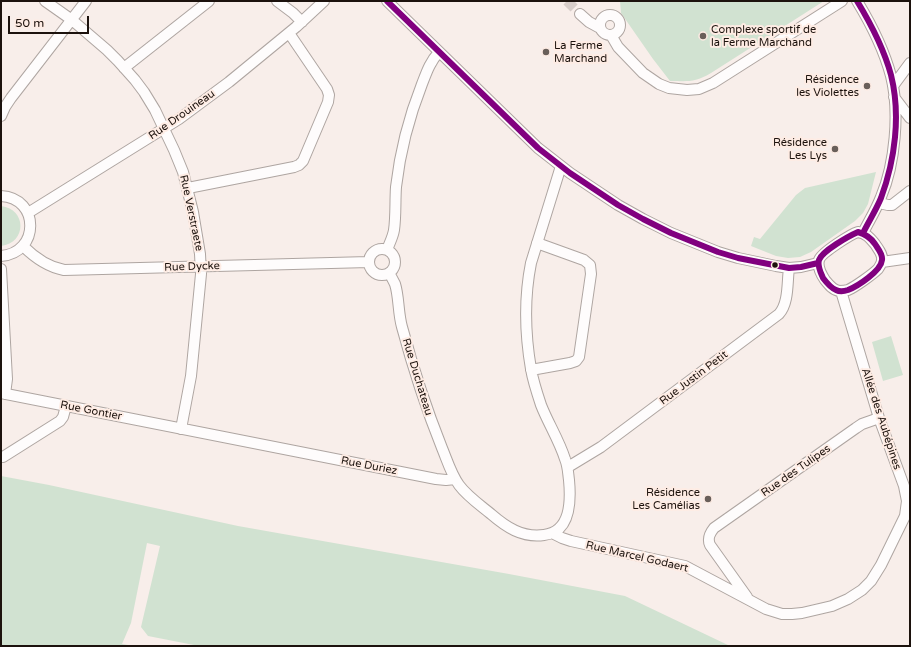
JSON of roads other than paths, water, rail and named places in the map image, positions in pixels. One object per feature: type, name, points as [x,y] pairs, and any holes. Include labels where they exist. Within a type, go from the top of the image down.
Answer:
[{"type":"street","name":"Rue Verstraete","points":[[45,1],[72,20],[107,50],[144,92],[164,129],[180,164],[188,188],[195,219],[201,267],[191,370],[181,428]]},
{"type":"street","points":[[1,116],[11,98],[86,1]]},
{"type":"street","points":[[124,68],[209,1]]},
{"type":"street","points":[[277,1],[302,22]]},
{"type":"street","name":"Rue Drouineau","points":[[28,213],[164,129],[218,91],[302,22],[324,1]]},
{"type":"street","points":[[387,1],[544,154],[618,205],[671,233],[718,252],[738,258],[789,268],[818,263]]},
{"type":"street","points":[[611,35],[618,47],[643,73],[653,81],[669,88],[682,90],[699,89],[713,83],[842,1]]},
{"type":"street","points":[[857,1],[878,40],[888,67],[893,86],[895,120],[894,146],[886,183],[879,204],[863,233]]},
{"type":"street","points":[[580,14],[589,22],[600,28],[604,34],[607,35],[616,34],[620,28],[619,21],[616,17],[609,15],[604,17],[601,21],[600,28]]},
{"type":"street","points":[[188,188],[294,167],[303,161],[328,102],[329,95],[328,89],[289,33]]},
{"type":"street","points":[[387,250],[394,229],[396,186],[406,132],[415,102],[428,68],[432,60],[439,52]]},
{"type":"street","points":[[893,86],[910,64]]},
{"type":"street","points":[[894,97],[910,118]]},
{"type":"street","points":[[455,479],[465,492],[502,524],[516,531],[538,536],[552,533],[560,528],[568,513],[570,492],[568,467],[537,394],[531,370],[527,341],[526,305],[529,272],[561,166]]},
{"type":"street","points":[[879,204],[888,206],[892,205],[910,191]]},
{"type":"street","points":[[1,196],[9,197],[23,206],[28,213],[30,221],[28,239],[23,246],[12,254],[1,256]]},
{"type":"street","points":[[858,232],[870,237],[880,251],[882,262],[874,272],[849,289],[841,291],[834,289],[829,285],[820,271],[818,263],[823,254],[850,235],[858,232]]},
{"type":"street","points":[[531,370],[576,361],[578,357],[591,274],[590,265],[584,260],[537,243]]},
{"type":"street","name":"Rue Dycke","points":[[23,246],[34,256],[50,266],[64,270],[369,262]]},
{"type":"street","points":[[387,250],[392,255],[395,262],[394,267],[389,273],[383,275],[377,274],[371,269],[369,262],[370,256],[374,252],[387,250]]},
{"type":"street","points":[[882,262],[910,258]]},
{"type":"street","name":"Rue Justin Petit","points":[[568,467],[601,447],[779,314],[786,303],[789,268]]},
{"type":"street","points":[[1,269],[7,378],[3,393]]},
{"type":"street","name":"Rue Duchateau","points":[[389,273],[396,287],[400,319],[413,368],[436,433],[455,479]]},
{"type":"street","name":"Allée des Aubépines","points":[[776,612],[792,614],[827,608],[858,594],[871,581],[908,517],[904,486],[879,418],[841,291]]},
{"type":"street","name":"Rue Gontier","points":[[3,393],[181,428]]},
{"type":"street","points":[[3,457],[57,423],[63,417],[66,406]]},
{"type":"street","name":"Rue des Tulipes","points":[[748,599],[710,545],[708,540],[709,535],[714,528],[862,424],[879,418]]},
{"type":"street","name":"Rue Duriez","points":[[181,428],[436,479],[455,479]]},
{"type":"street","name":"Rue Marcel Godaert","points":[[552,533],[571,541],[685,566],[766,609],[776,612]]},
{"type":"tunnel","points":[[567,1],[580,14]]},
{"type":"place","name":"Complexe sportif de la Ferme Marchand","points":[[703,36]]},
{"type":"place","name":"La Ferme Marchand","points":[[546,52]]},
{"type":"place","name":"Résidence les Violettes","points":[[867,86]]},
{"type":"place","name":"Résidence Les Lys","points":[[835,149]]},
{"type":"place","name":"Résidence Les Camélias","points":[[708,499]]}]
